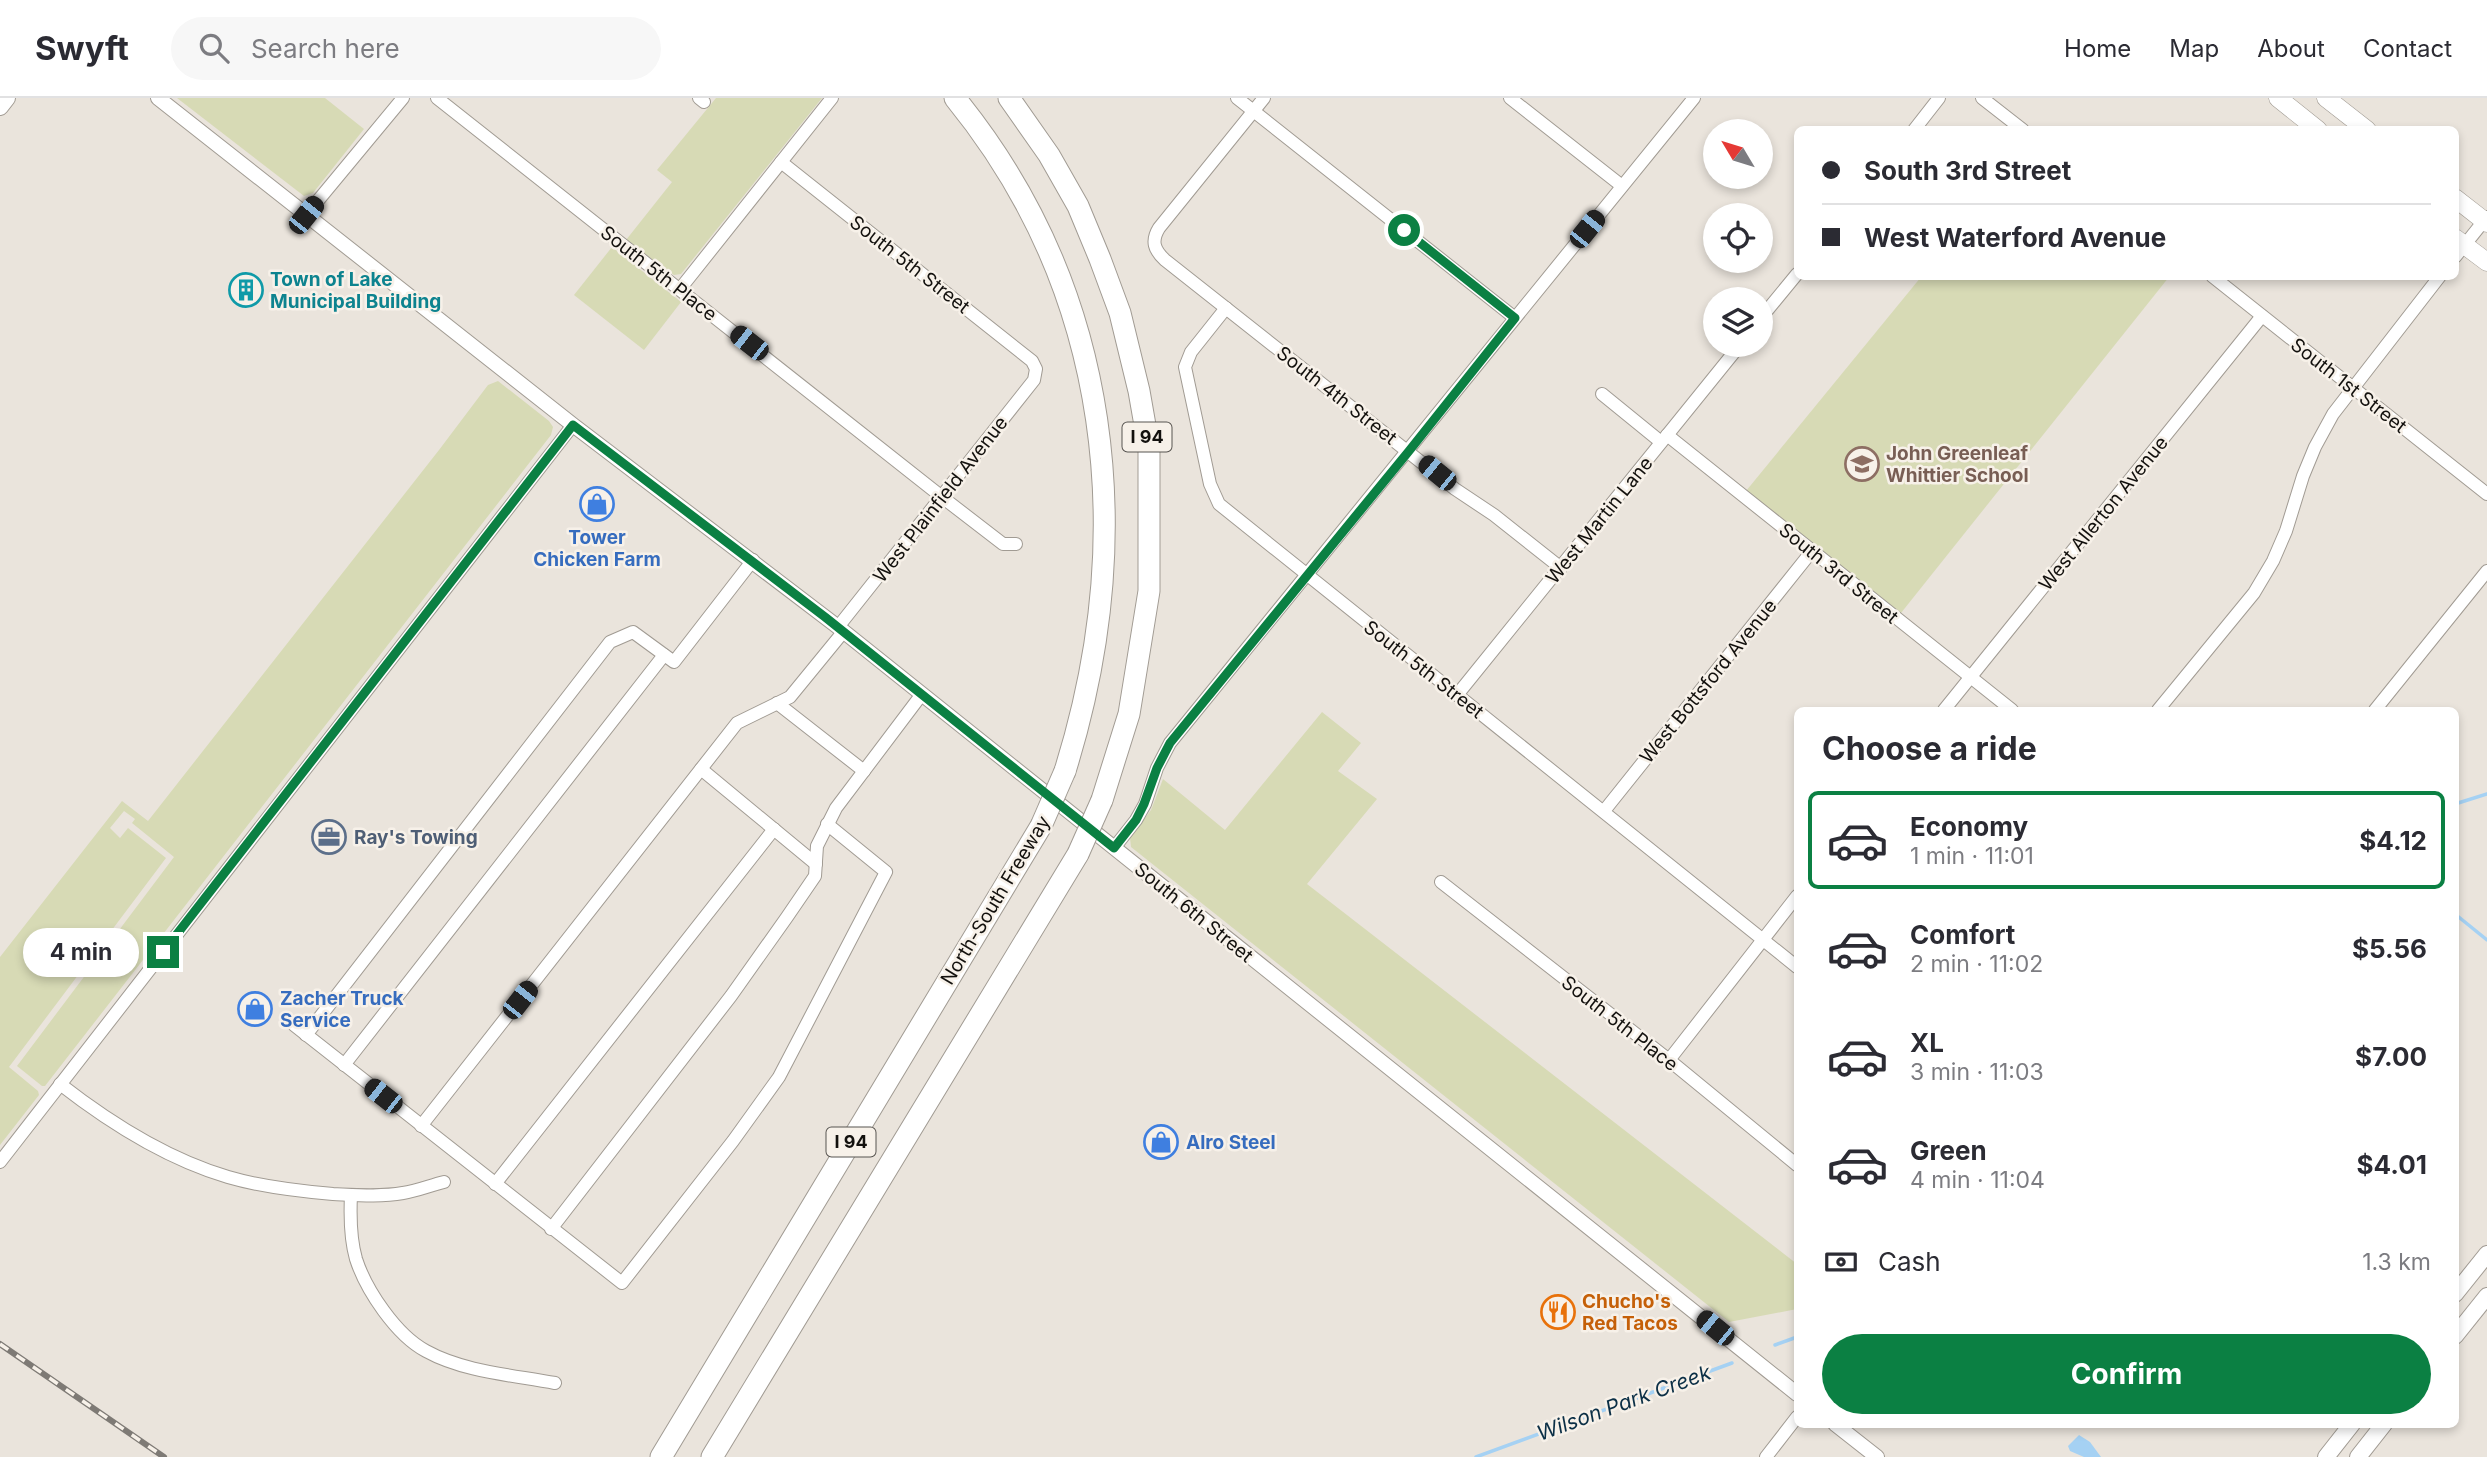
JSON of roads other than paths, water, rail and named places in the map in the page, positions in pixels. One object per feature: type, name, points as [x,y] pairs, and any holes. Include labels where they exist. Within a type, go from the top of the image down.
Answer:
[{"type":"highway","name":"North-South Freeway","points":[[661,1457],[1041,826],[1065,771],[1080,723],[1091,673],[1101,604],[1105,522],[1102,466],[1086,359],[1070,306],[1030,210],[1000,158],[955,98]]},
{"type":"highway","name":"I 94","points":[[712,1457],[1078,854],[1102,800],[1129,714],[1148,603],[1151,521],[1149,448],[1139,391],[1120,313],[1078,206],[1049,155],[1009,98]]},
{"type":"main road","points":[[0,107],[7,98]]},
{"type":"main road","points":[[2278,98],[2313,126]]},
{"type":"main road","points":[[2326,98],[2362,126]]},
{"type":"main road","points":[[2459,201],[2486,220]]},
{"type":"main road","points":[[2459,248],[2487,262]]},
{"type":"main road","points":[[2459,1289],[2487,1254]]},
{"type":"main road","points":[[2459,1331],[2487,1296]]},
{"type":"main road","points":[[2326,1457],[2348,1428]]},
{"type":"main road","points":[[2358,1457],[2377,1428]]},
{"type":"street","name":"South 6th Street","points":[[158,98],[573,425],[841,629],[1794,1392]]},
{"type":"street","points":[[306,215],[403,98]]},
{"type":"street","name":"South 5th Place","points":[[437,98],[1003,544],[1016,544]]},
{"type":"street","points":[[680,289],[832,98]]},
{"type":"street","points":[[1237,98],[1515,318]]},
{"type":"street","points":[[1253,111],[1264,98]]},
{"type":"street","points":[[1510,98],[1622,186]]},
{"type":"street","points":[[1114,848],[1140,812],[1170,743],[1694,98]]},
{"type":"street","points":[[1917,126],[1939,98]]},
{"type":"street","points":[[1982,98],[2018,126]]},
{"type":"street","name":"South 4th Street","points":[[1253,111],[1163,223],[1153,241],[1160,256],[1455,489],[1494,515],[1561,568]]},
{"type":"street","name":"South 5th Street","points":[[780,162],[1032,361],[1036,369]]},
{"type":"street","points":[[2459,246],[2486,220]]},
{"type":"street","points":[[1773,303],[1794,278]]},
{"type":"street","name":"South 1st Street","points":[[2217,280],[2487,494]]},
{"type":"street","points":[[2160,707],[2254,593],[2286,531],[2303,476],[2333,414],[2437,280]]},
{"type":"street","name":"South 5th Street","points":[[1226,308],[1191,352],[1185,367],[1210,484],[1215,498],[1224,510],[1794,965]]},
{"type":"street","name":"West Allerton Avenue","points":[[1947,707],[2262,316]]},
{"type":"street","name":"West Martin Lane","points":[[1457,695],[1730,357]]},
{"type":"street","name":"West Plainfield Avenue","points":[[421,1126],[737,723],[790,697],[1034,380],[1036,369]]},
{"type":"street","name":"South 3rd Street","points":[[1602,394],[1812,551],[2008,707]]},
{"type":"street","points":[[0,1162],[573,425]]},
{"type":"street","name":"West Bottsford Avenue","points":[[1604,811],[1812,551]]},
{"type":"street","points":[[306,1035],[610,642],[633,632],[674,662],[753,560]]},
{"type":"street","points":[[2377,707],[2487,571]]},
{"type":"street","points":[[344,1065],[664,655]]},
{"type":"street","points":[[551,1229],[731,996],[815,876],[817,846],[836,808],[922,694]]},
{"type":"street","points":[[777,702],[864,771]]},
{"type":"street","points":[[701,769],[816,864]]},
{"type":"street","points":[[294,1025],[622,1283],[733,1141],[779,1077],[886,872],[827,824]]},
{"type":"street","points":[[495,1184],[774,829]]},
{"type":"street","name":"South 5th Place","points":[[1441,882],[1669,1060],[1794,1163]]},
{"type":"street","points":[[1669,1060],[1794,900]]},
{"type":"street","points":[[60,1084],[98,1114],[121,1127],[168,1153],[227,1177],[293,1191],[351,1195],[403,1194],[444,1182]]},
{"type":"street","points":[[351,1195],[350,1224],[356,1259],[373,1296],[396,1326],[425,1351],[466,1366],[555,1383]]},
{"type":"street","points":[[1766,1457],[1794,1421]]},
{"type":"street","points":[[1840,1428],[1877,1457]]},
{"type":"water","points":[[2079,1435],[2090,1442],[2101,1457],[2084,1457],[2070,1451],[2068,1446]]},
{"type":"waterway","name":"Wilson Park Creek","points":[[2459,803],[2487,794]]},
{"type":"waterway","points":[[2459,917],[2487,940]]},
{"type":"waterway","name":"Wilson Park Creek","points":[[1775,1345],[1794,1338]]},
{"type":"waterway","name":"Wilson Park Creek","points":[[1476,1457],[1732,1363]]},
{"type":"railway","points":[[0,1344],[164,1457]]},
{"type":"place","name":"Town of Lake Municipal Building","points":[[246,290]]},
{"type":"place","name":"John Greenleaf Whittier School","points":[[1862,464]]},
{"type":"place","name":"Tower Chicken Farm","points":[[597,504]]},
{"type":"place","name":"Ray's Towing","points":[[329,837]]},
{"type":"place","name":"Zacher Truck Service","points":[[255,1009]]},
{"type":"place","name":"Alro Steel","points":[[1161,1142]]},
{"type":"place","name":"Chucho's Red Tacos","points":[[1558,1312]]}]
